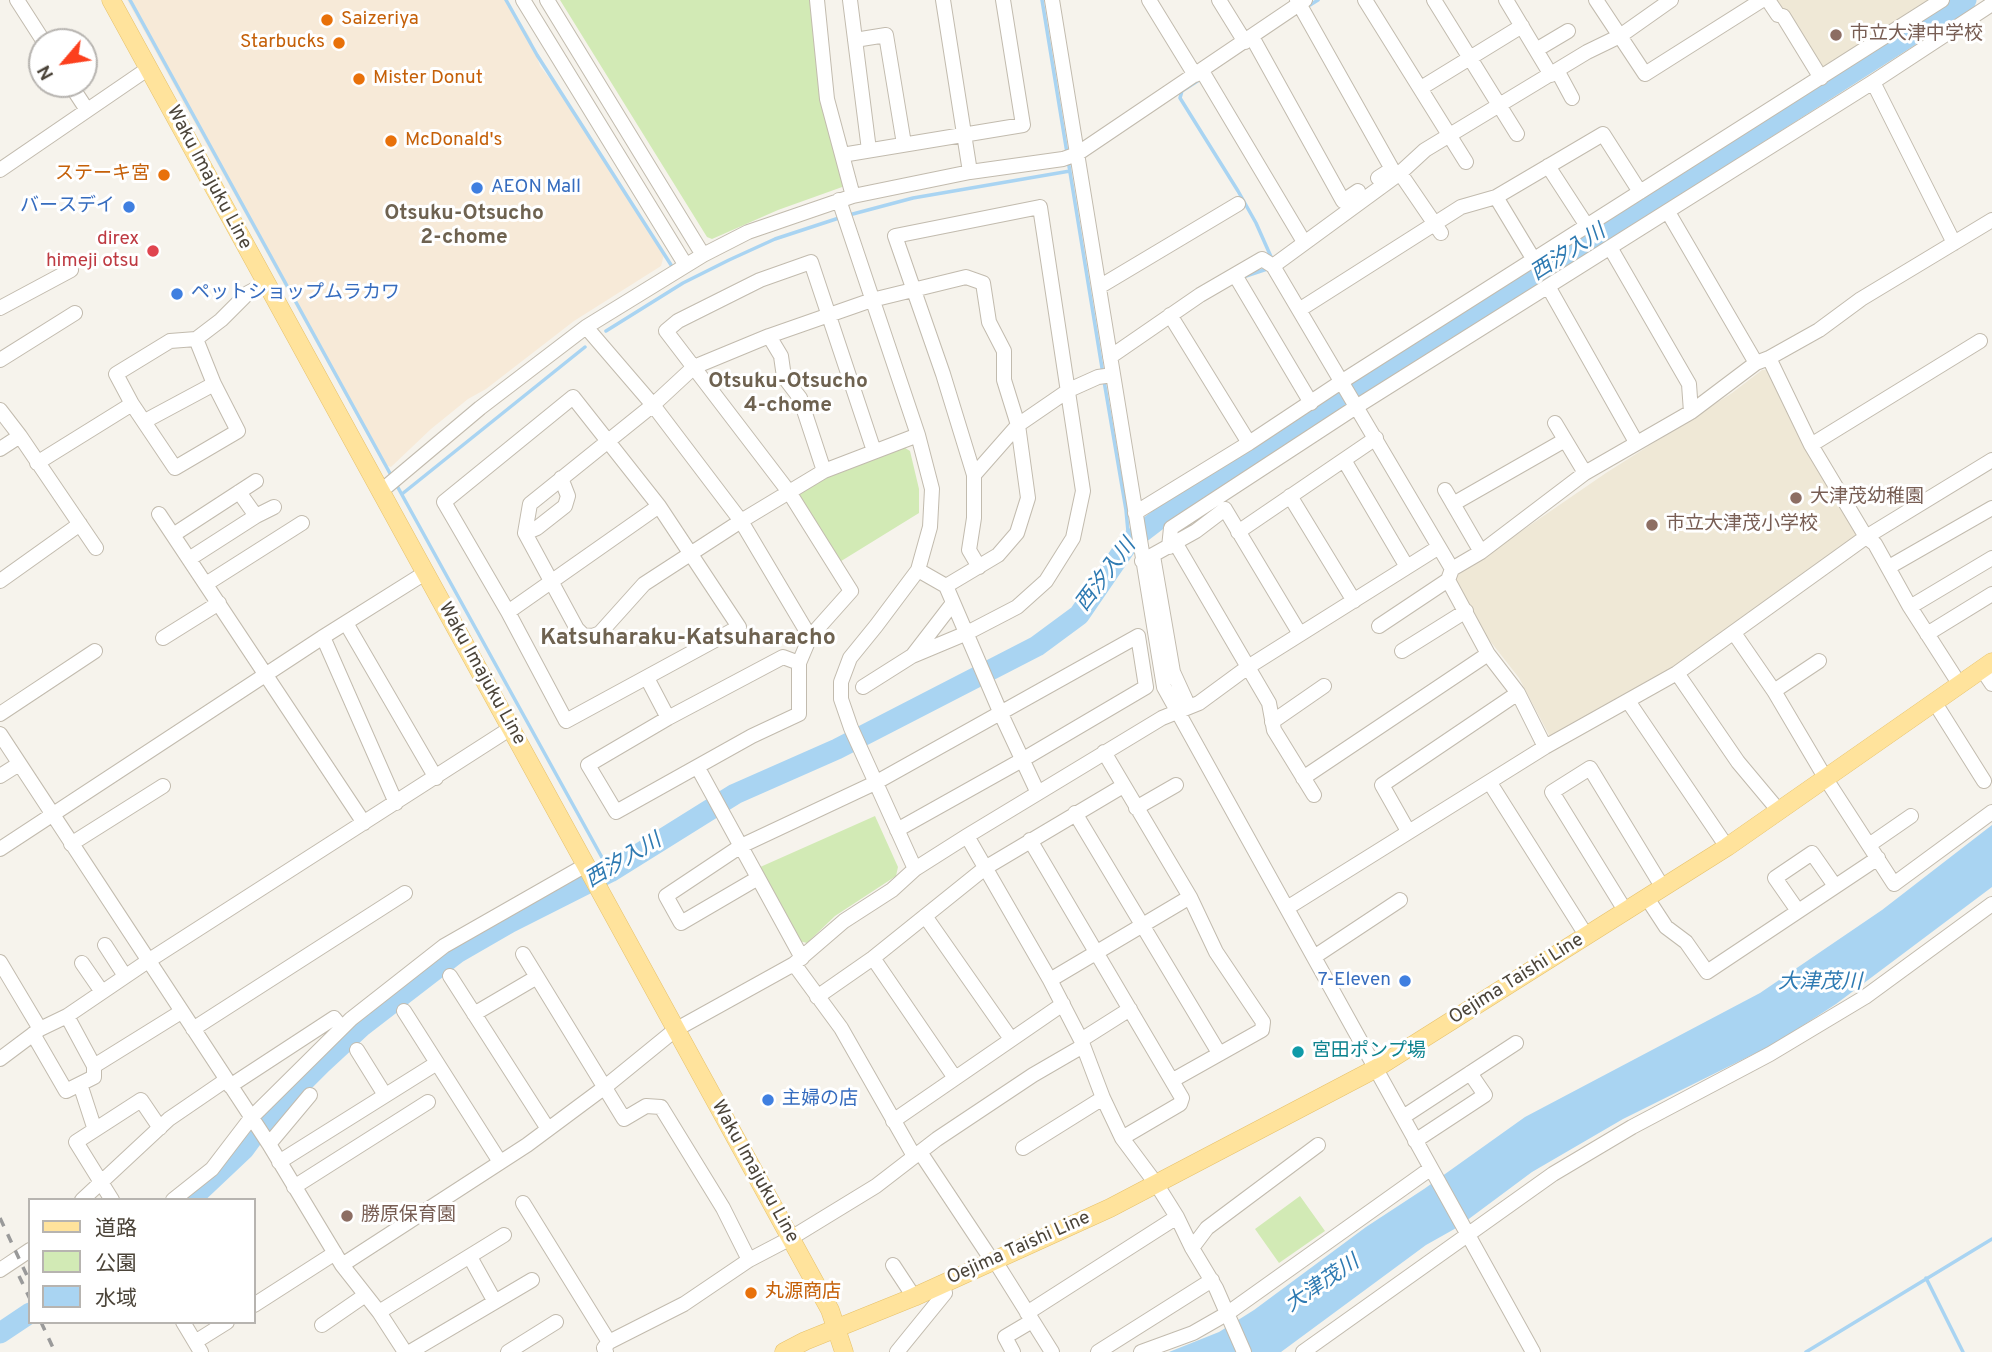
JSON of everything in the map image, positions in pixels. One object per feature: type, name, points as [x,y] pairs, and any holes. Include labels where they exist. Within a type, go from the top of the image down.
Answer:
[{"type":"main road","name":"Waku Imajuku Line","points":[[111,0],[791,1238],[838,1329],[844,1352]]},
{"type":"main road","name":"Oejima Taishi Line","points":[[784,1352],[804,1341],[914,1297],[1157,1185],[1375,1069],[1727,847],[1960,685],[1989,672]]},
{"type":"street","points":[[17,0],[35,28]]},
{"type":"street","points":[[523,0],[685,264]]},
{"type":"street","points":[[547,0],[703,255]]},
{"type":"street","points":[[817,0],[827,99],[842,155],[846,198],[872,300],[929,470],[933,501],[930,527],[918,570],[855,649],[844,669],[841,682],[841,699],[851,728],[915,869]]},
{"type":"street","points":[[850,0],[869,150]]},
{"type":"street","points":[[943,0],[970,172]]},
{"type":"street","points":[[842,155],[1023,125],[1003,0]]},
{"type":"street","points":[[1052,0],[1135,513],[1147,559],[1164,687],[1183,709],[1287,908],[1533,1352]]},
{"type":"street","points":[[1149,0],[1199,73],[1304,242]]},
{"type":"street","points":[[380,492],[480,408],[586,327],[685,264],[748,232],[846,198],[970,172],[1063,159],[1077,154],[1249,39],[1300,1],[1392,169],[1343,201],[1249,39],[1219,0]]},
{"type":"street","points":[[1366,0],[1466,162]]},
{"type":"street","points":[[1434,0],[1517,134]]},
{"type":"street","points":[[1506,0],[1536,50],[1572,98]]},
{"type":"street","points":[[1597,0],[1645,74],[1762,0]]},
{"type":"street","points":[[1110,357],[1170,315],[1235,275],[1268,262],[1304,242],[1400,173],[1425,150],[1587,52],[1620,36],[1671,0]]},
{"type":"street","points":[[1768,0],[1778,16],[1783,16],[1821,78]]},
{"type":"street","points":[[1135,513],[1942,0]]},
{"type":"street","points":[[1314,795],[1274,730],[1269,704],[1248,667],[1172,545],[1171,528],[1356,407],[1611,249],[1992,4]]},
{"type":"street","points":[[1421,88],[1522,26]]},
{"type":"street","points":[[1536,50],[1568,31]]},
{"type":"street","points":[[855,40],[886,35],[904,144]]},
{"type":"street","points":[[0,170],[149,68]]},
{"type":"street","points":[[1873,82],[1954,243]]},
{"type":"street","points":[[79,98],[87,110]]},
{"type":"street","points":[[1299,310],[1438,229],[1461,207],[1496,197],[1603,134],[1640,192]]},
{"type":"street","points":[[1548,166],[1587,226]]},
{"type":"street","points":[[1400,173],[1438,229]]},
{"type":"street","points":[[1496,197],[1534,260]]},
{"type":"street","points":[[1099,287],[1238,204]]},
{"type":"street","points":[[863,687],[912,656],[1017,607],[1046,581],[1073,538],[1083,491],[1040,207],[895,236],[974,475],[974,518],[969,551],[979,567]]},
{"type":"street","points":[[1668,212],[1763,361],[1811,445],[1867,537],[1875,544],[1910,607],[1960,685]]},
{"type":"street","points":[[1379,626],[1585,473],[1691,412],[1763,361],[1819,330],[1861,299],[1992,220]]},
{"type":"street","points":[[1611,249],[1689,384],[1691,412]]},
{"type":"street","points":[[799,663],[783,657],[668,718],[588,765],[616,812],[752,736],[799,715],[799,663],[810,637],[851,591],[789,492],[666,331],[678,321],[760,280],[811,262],[874,451]]},
{"type":"street","points":[[1268,262],[1439,547],[1488,654],[1518,693],[1545,747]]},
{"type":"street","points":[[0,308],[71,270]]},
{"type":"street","points":[[1235,275],[1311,403]]},
{"type":"street","points":[[918,435],[824,471],[741,521],[644,584],[600,633],[593,636],[583,635],[577,629],[525,533],[530,504],[653,405],[694,367],[769,336],[872,300],[966,277],[983,283],[989,322],[1004,351],[1004,380],[1018,425],[1028,498],[1017,533],[998,555],[946,586]]},
{"type":"street","points":[[196,339],[214,384],[239,431],[175,468],[132,404],[116,374],[170,341],[196,339],[221,320],[248,293],[265,284]]},
{"type":"street","points":[[1549,288],[1636,442]]},
{"type":"street","points":[[0,360],[75,313]]},
{"type":"street","points":[[1170,315],[1249,443]]},
{"type":"street","points":[[586,327],[653,405],[741,521],[810,637]]},
{"type":"street","points":[[769,336],[781,356],[784,377],[800,398],[824,471]]},
{"type":"street","points":[[1811,445],[1980,341]]},
{"type":"street","points":[[974,475],[1018,425],[1069,390],[1098,377],[1113,375]]},
{"type":"street","points":[[145,421],[214,384]]},
{"type":"street","points":[[573,397],[659,506],[739,627],[566,721],[508,612],[444,502],[573,397]]},
{"type":"street","points":[[37,463],[132,404]]},
{"type":"street","points":[[0,410],[96,548]]},
{"type":"street","points":[[1555,423],[1585,473]]},
{"type":"street","points":[[0,449],[20,436]]},
{"type":"street","points":[[1238,532],[1376,438]]},
{"type":"street","points":[[1453,504],[1565,440]]},
{"type":"street","points":[[1344,460],[1407,567]]},
{"type":"street","points":[[1287,908],[1545,747],[1677,673],[1867,537],[1992,460]]},
{"type":"street","points":[[525,533],[537,528],[565,506],[568,496],[561,478]]},
{"type":"street","points":[[173,535],[256,481]]},
{"type":"street","points":[[1445,490],[1481,552]]},
{"type":"street","points":[[239,492],[256,516]]},
{"type":"street","points":[[1290,496],[1354,601]]},
{"type":"street","points":[[508,612],[659,506]]},
{"type":"street","points":[[189,559],[274,507]]},
{"type":"street","points":[[1889,567],[1992,508]]},
{"type":"street","points":[[1147,559],[1224,509],[1300,634]]},
{"type":"street","points":[[159,514],[364,823]]},
{"type":"street","points":[[206,584],[302,523]]},
{"type":"street","points":[[0,581],[80,524]]},
{"type":"street","points":[[256,1304],[338,1259],[500,1162],[605,1087],[675,1030],[798,961],[844,921],[892,890],[915,869],[1037,791],[1183,709],[1199,703],[1248,667],[1439,547]]},
{"type":"street","points":[[1910,607],[1992,558]]},
{"type":"street","points":[[918,570],[946,586],[1037,791]]},
{"type":"street","points":[[0,849],[425,573]]},
{"type":"street","points":[[1927,634],[1992,594]]},
{"type":"street","points":[[163,638],[219,603]]},
{"type":"street","points":[[912,656],[953,603]]},
{"type":"street","points":[[1402,651],[1466,611]]},
{"type":"street","points":[[346,622],[436,778]]},
{"type":"street","points":[[1734,633],[1774,691],[1826,779],[1894,884],[1992,812]]},
{"type":"street","points":[[758,878],[681,923],[666,896],[741,846],[875,783],[1138,636],[1146,687],[897,830]]},
{"type":"street","points":[[323,637],[396,803]]},
{"type":"street","points":[[0,714],[95,652]]},
{"type":"street","points":[[1303,778],[1488,654]]},
{"type":"street","points":[[1774,691],[1819,661]]},
{"type":"street","points":[[1677,673],[1738,762],[1779,811]]},
{"type":"street","points":[[647,678],[668,718]]},
{"type":"street","points":[[1272,722],[1324,686]]},
{"type":"street","points":[[1408,831],[1382,785],[1518,693]]},
{"type":"street","points":[[1628,701],[1727,847]]},
{"type":"street","points":[[1935,703],[1984,781]]},
{"type":"street","points":[[0,1059],[36,1032],[67,1016],[511,728]]},
{"type":"street","points":[[0,734],[269,1144],[338,1259],[408,1352],[532,1280]]},
{"type":"street","points":[[1104,752],[1189,897],[1216,952],[1262,1021],[1262,1030],[1173,1080]]},
{"type":"street","points":[[0,776],[19,764]]},
{"type":"street","points":[[698,768],[758,878],[817,997],[841,1028],[893,1121],[994,1261],[1052,1352]]},
{"type":"street","points":[[1626,912],[1552,792],[1590,768],[1663,888]]},
{"type":"street","points":[[1490,783],[1586,935]]},
{"type":"street","points":[[1136,808],[1176,785]]},
{"type":"street","points":[[71,844],[163,786]]},
{"type":"street","points":[[817,997],[873,958],[985,869],[1123,786]]},
{"type":"street","points":[[1075,813],[1219,1054]]},
{"type":"street","points":[[1869,845],[1911,816]]},
{"type":"street","points":[[967,836],[1063,1004],[1122,1138],[1177,1217],[1212,1280],[1244,1352]]},
{"type":"street","points":[[1030,840],[1182,1098],[1180,1104],[1122,1138]]},
{"type":"street","points":[[1798,911],[1775,878],[1812,853],[1835,886]]},
{"type":"street","points":[[1647,898],[1666,927],[1686,942],[1707,972],[1878,858]]},
{"type":"street","points":[[176,1198],[212,1170],[251,1118],[342,1028],[444,946],[587,867]]},
{"type":"street","points":[[193,1029],[405,893]]},
{"type":"street","points":[[1050,980],[1189,897]]},
{"type":"street","points":[[1314,957],[1400,900]]},
{"type":"street","points":[[1303,1352],[1553,1174],[1632,1127],[1770,1054],[1865,997],[1992,904]]},
{"type":"street","points":[[925,916],[1011,1039]]},
{"type":"street","points":[[105,944],[125,976]]},
{"type":"street","points":[[523,954],[624,1119],[646,1106],[661,1107],[723,1208],[749,1260]]},
{"type":"street","points":[[873,958],[955,1078]]},
{"type":"street","points":[[0,962],[66,1091],[93,1077],[94,1066],[67,1016]]},
{"type":"street","points":[[82,963],[102,992]]},
{"type":"street","points":[[450,976],[548,1129]]},
{"type":"street","points":[[474,1014],[537,977]]},
{"type":"street","points":[[893,1121],[1063,1004]]},
{"type":"street","points":[[523,1203],[608,1347],[684,1304],[749,1260],[791,1238],[876,1186],[917,1154],[1130,1009]]},
{"type":"street","points":[[404,1010],[500,1162]]},
{"type":"street","points":[[94,1066],[181,1012]]},
{"type":"street","points":[[84,1198],[169,1119],[334,1018],[342,1028]]},
{"type":"street","points":[[1402,1117],[1516,1043]]},
{"type":"street","points":[[357,1050],[385,1095]]},
{"type":"street","points":[[279,1162],[437,1063]]},
{"type":"street","points":[[1415,1141],[1485,1095],[1470,1073]]},
{"type":"street","points":[[80,1084],[95,1130]]},
{"type":"street","points":[[269,1144],[310,1095]]},
{"type":"street","points":[[1023,1148],[1103,1098]]},
{"type":"street","points":[[111,1198],[76,1142],[141,1100],[160,1128]]},
{"type":"street","points":[[294,1187],[428,1102]]},
{"type":"street","points":[[1192,1248],[1207,1228],[1318,1145]]},
{"type":"street","points":[[1141,1352],[1193,1333],[1228,1313],[1430,1169]]},
{"type":"street","points":[[1012,1352],[1005,1337],[1177,1217]]},
{"type":"street","points":[[379,1312],[504,1235]]},
{"type":"street","points":[[0,1270],[28,1251]]},
{"type":"street","points":[[470,1257],[495,1302]]},
{"type":"street","points":[[893,1265],[914,1297]]},
{"type":"street","points":[[1098,1352],[1212,1280]]},
{"type":"street","points":[[897,1352],[945,1293],[942,1283]]},
{"type":"street","points":[[322,1325],[364,1296]]},
{"type":"street","points":[[508,1352],[556,1322]]},
{"type":"street","points":[[185,1324],[198,1349],[225,1324]]},
{"type":"shaded area","points":[[127,0],[506,0],[531,39],[540,66],[579,117],[664,255],[661,266],[574,321],[486,389],[468,399],[391,467],[383,464]]},
{"type":"shaded area","name":"市立大津中学校","points":[[1776,0],[1928,0],[1819,70]]},
{"type":"shaded area","name":"市立大津茂小学校","points":[[1762,370],[1769,370],[1860,536],[1670,670],[1556,737],[1549,735],[1519,678],[1487,637],[1456,581],[1456,576],[1606,473],[1732,393]]},
{"type":"green space","points":[[560,0],[812,0],[845,186],[778,210],[712,239],[707,237]]},
{"type":"green space","points":[[902,446],[910,451],[919,489],[919,513],[838,563],[797,498],[799,491],[875,455]]},
{"type":"green space","points":[[875,816],[898,867],[896,876],[835,916],[807,943],[799,941],[758,868]]},
{"type":"green space","points":[[1300,1196],[1325,1231],[1279,1263],[1255,1229]]},
{"type":"water","name":"大津茂川","points":[[1992,825],[1992,887],[1836,1004],[1776,1043],[1623,1119],[1532,1172],[1458,1227],[1426,1245],[1281,1352],[1169,1352],[1219,1332],[1254,1310],[1366,1227],[1525,1117],[1760,993],[1882,910]]},
{"type":"waterway","points":[[130,0],[392,477]]},
{"type":"waterway","points":[[506,0],[537,55],[673,268]]},
{"type":"waterway","points":[[1042,0],[1067,153]]},
{"type":"waterway","points":[[1310,5],[1318,0]]},
{"type":"waterway","name":"西汐入川","points":[[192,1198],[244,1149],[266,1119],[361,1027],[457,953],[509,923],[610,872],[735,794],[837,749],[1037,646],[1079,615],[1129,542],[1180,503],[1966,0]]},
{"type":"waterway","points":[[1199,80],[1182,91],[1180,98],[1238,191],[1272,259]]},
{"type":"waterway","points":[[1068,160],[1103,374]]},
{"type":"waterway","points":[[849,215],[913,198],[1070,171]]},
{"type":"waterway","points":[[606,331],[683,283],[729,260],[775,239],[842,217]]},
{"type":"waterway","points":[[1246,276],[1267,269]]},
{"type":"waterway","points":[[402,494],[585,347]]},
{"type":"waterway","points":[[1104,381],[1129,542]]},
{"type":"waterway","points":[[396,484],[610,872]]},
{"type":"waterway","points":[[1806,1352],[1992,1239]]},
{"type":"waterway","points":[[1926,1278],[1963,1352]]},
{"type":"waterway","name":"西汐入川","points":[[0,1333],[28,1314]]},
{"type":"railway","points":[[0,1218],[28,1278]]},
{"type":"railway","points":[[19,1276],[28,1295]]},
{"type":"railway","points":[[42,1324],[55,1352]]},
{"type":"place","name":"Saizeriya","points":[[327,20]]},
{"type":"place","name":"市立大津中学校","points":[[1836,35]]},
{"type":"place","name":"Starbucks","points":[[339,43]]},
{"type":"place","name":"Mister Donut","points":[[359,79]]},
{"type":"place","name":"McDonald's","points":[[391,141]]},
{"type":"place","name":"ステーキ宮","points":[[164,175]]},
{"type":"place","name":"AEON Mall","points":[[477,188]]},
{"type":"place","name":"バースデイ","points":[[129,207]]},
{"type":"place","name":"direx himeji otsu","points":[[153,251]]},
{"type":"place","name":"ペットショップムラカワ","points":[[177,294]]},
{"type":"place","name":"大津茂幼稚園","points":[[1796,498]]},
{"type":"place","name":"市立大津茂小学校","points":[[1652,525]]},
{"type":"place","name":"7-Eleven","points":[[1405,981]]},
{"type":"place","name":"宮田ポンプ場","points":[[1298,1052]]},
{"type":"place","name":"主婦の店","points":[[768,1100]]},
{"type":"place","name":"勝原保育園","points":[[347,1216]]},
{"type":"place","name":"丸源商店","points":[[751,1293]]},
{"type":"district","name":"Otsuku-Otsucho 2-chome","points":[[464,227]]},
{"type":"district","name":"Otsuku-Otsucho 4-chome","points":[[788,395]]},
{"type":"district","name":"Katsuharaku-Katsuharacho","points":[[688,639]]}]
